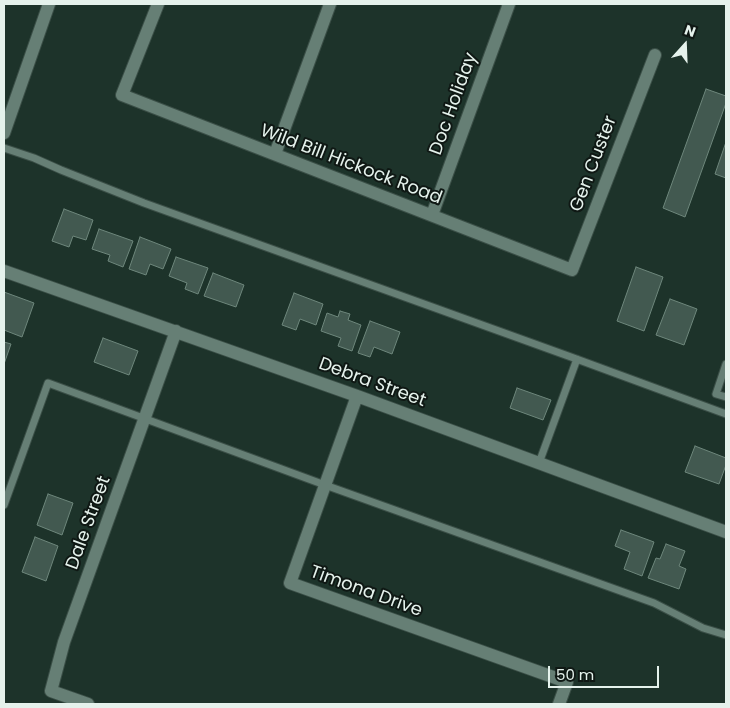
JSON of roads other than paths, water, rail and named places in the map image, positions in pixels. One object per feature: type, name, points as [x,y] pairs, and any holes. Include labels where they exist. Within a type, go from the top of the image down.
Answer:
[{"type":"street","points":[[4,133],[49,4]]},
{"type":"street","name":"Wild Bill Hickock Road","points":[[158,4],[122,95],[556,264]]},
{"type":"street","points":[[275,154],[330,4]]},
{"type":"street","name":"Doc Holiday","points":[[432,215],[509,4]]},
{"type":"street","name":"Gen Custer","points":[[556,264],[572,270],[655,55]]},
{"type":"street","name":"Debra Street","points":[[4,271],[357,396],[726,532]]},
{"type":"street","name":"Dale Street","points":[[88,704],[51,691],[64,642],[176,331]]},
{"type":"street","name":"Timona Drive","points":[[357,396],[290,583],[567,682],[559,704]]},
{"type":"lane","points":[[4,148],[34,158],[144,203],[726,414]]},
{"type":"lane","points":[[539,463],[577,359]]},
{"type":"lane","points":[[726,364],[716,394],[726,397]]},
{"type":"lane","points":[[4,505],[48,384],[654,603],[703,628],[726,635]]}]
